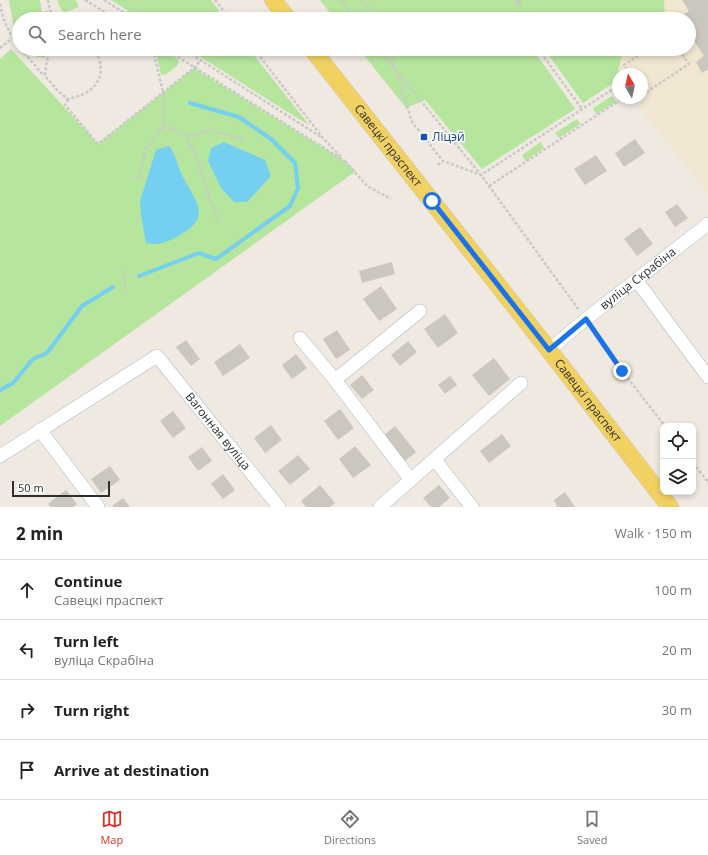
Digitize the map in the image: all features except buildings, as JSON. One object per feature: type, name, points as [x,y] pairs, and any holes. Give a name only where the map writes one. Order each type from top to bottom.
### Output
[{"type":"main road","points":[[273,0],[282,12]]},
{"type":"main road","name":"Савецкі праспект","points":[[318,56],[549,350],[670,507]]},
{"type":"street","name":"вуліца Скрабіна","points":[[549,350],[586,319],[637,281],[708,224]]},
{"type":"street","points":[[637,281],[708,377]]},
{"type":"street","points":[[335,380],[420,311]]},
{"type":"street","points":[[300,338],[335,380],[410,480]]},
{"type":"street","name":"Вагонная вуліца","points":[[40,430],[157,356],[278,507]]},
{"type":"street","points":[[380,507],[521,383]]},
{"type":"street","points":[[0,456],[40,430],[98,507]]},
{"type":"street","points":[[435,460],[472,507]]},
{"type":"path","points":[[47,12],[50,10],[48,0]]},
{"type":"path","points":[[85,0],[105,12]]},
{"type":"path","points":[[104,0],[123,12]]},
{"type":"path","points":[[216,0],[225,12]]},
{"type":"path","points":[[341,0],[350,12]]},
{"type":"path","points":[[361,0],[371,12]]},
{"type":"path","points":[[0,4],[2,15],[12,38],[0,48]]},
{"type":"path","points":[[28,56],[58,91],[68,100]]},
{"type":"path","points":[[45,76],[46,62],[49,56]]},
{"type":"path","points":[[99,56],[101,68],[99,80],[92,89],[68,100],[65,105],[98,144],[194,68],[200,60]]},
{"type":"path","points":[[138,179],[146,149],[164,125],[163,92],[155,56]]},
{"type":"path","points":[[176,56],[345,161]]},
{"type":"path","points":[[194,56],[323,138]]},
{"type":"path","points":[[259,56],[323,138],[367,186],[391,199]]},
{"type":"path","points":[[384,56],[481,175],[622,371],[663,423]]},
{"type":"path","points":[[392,56],[412,122],[443,161],[481,175]]},
{"type":"path","points":[[543,56],[582,110]]},
{"type":"path","points":[[626,68],[624,65],[638,56]]},
{"type":"path","points":[[648,91],[689,64],[683,56]]},
{"type":"path","points":[[481,175],[612,90]]},
{"type":"path","points":[[489,186],[612,103]]},
{"type":"path","points":[[164,125],[186,135],[198,135],[208,130],[243,139]]},
{"type":"path","points":[[186,135],[198,161],[211,203],[220,222]]},
{"type":"path","points":[[438,165],[443,161]]},
{"type":"path","points":[[123,270],[126,292]]},
{"type":"path","points":[[696,467],[708,482]]},
{"type":"shaded area","points":[[610,0],[708,0],[708,194],[637,104],[648,104],[648,68],[612,68],[601,56],[696,56],[696,12],[593,12]]},
{"type":"green space","points":[[9,0],[40,0],[42,12],[12,12],[12,17]]},
{"type":"green space","points":[[57,0],[76,0],[79,7],[63,12]]},
{"type":"green space","points":[[111,0],[211,0],[220,12],[130,12]]},
{"type":"green space","points":[[320,0],[664,0],[665,12],[329,12]]},
{"type":"green space","points":[[11,49],[12,56],[17,56],[98,144],[194,68],[345,161],[356,171],[0,426],[0,59]]},
{"type":"green space","points":[[35,56],[46,56],[44,58]]},
{"type":"green space","points":[[157,56],[173,56],[178,59],[179,62],[177,66],[165,75],[161,74]]},
{"type":"green space","points":[[199,56],[255,56],[310,126]]},
{"type":"green space","points":[[365,56],[538,56],[575,109],[482,169],[425,100],[406,108]]},
{"type":"green space","points":[[549,56],[622,56],[619,68],[612,68],[612,84],[583,103]]},
{"type":"green space","points":[[612,96],[613,104],[596,114],[593,108]]},
{"type":"green space","points":[[577,119],[580,124],[559,138],[555,133]]},
{"type":"green space","points":[[541,142],[544,148],[525,161],[522,155]]},
{"type":"water","points":[[224,142],[265,160],[271,176],[247,202],[234,202],[221,188],[208,161],[211,148]]},
{"type":"water","points":[[169,146],[175,156],[181,173],[196,200],[199,215],[196,222],[189,229],[174,238],[159,244],[150,244],[146,243],[140,201],[156,150]]},
{"type":"waterway","points":[[139,276],[199,253],[216,259],[290,206],[298,188],[295,163],[271,139],[239,117],[190,103]]},
{"type":"waterway","points":[[0,390],[13,383],[33,359],[47,353],[82,306],[113,287]]},
{"type":"place","name":"Ліцэй","points":[[424,137]]},
{"type":"route","points":[[432,201],[549,350],[586,319],[622,371]]}]
